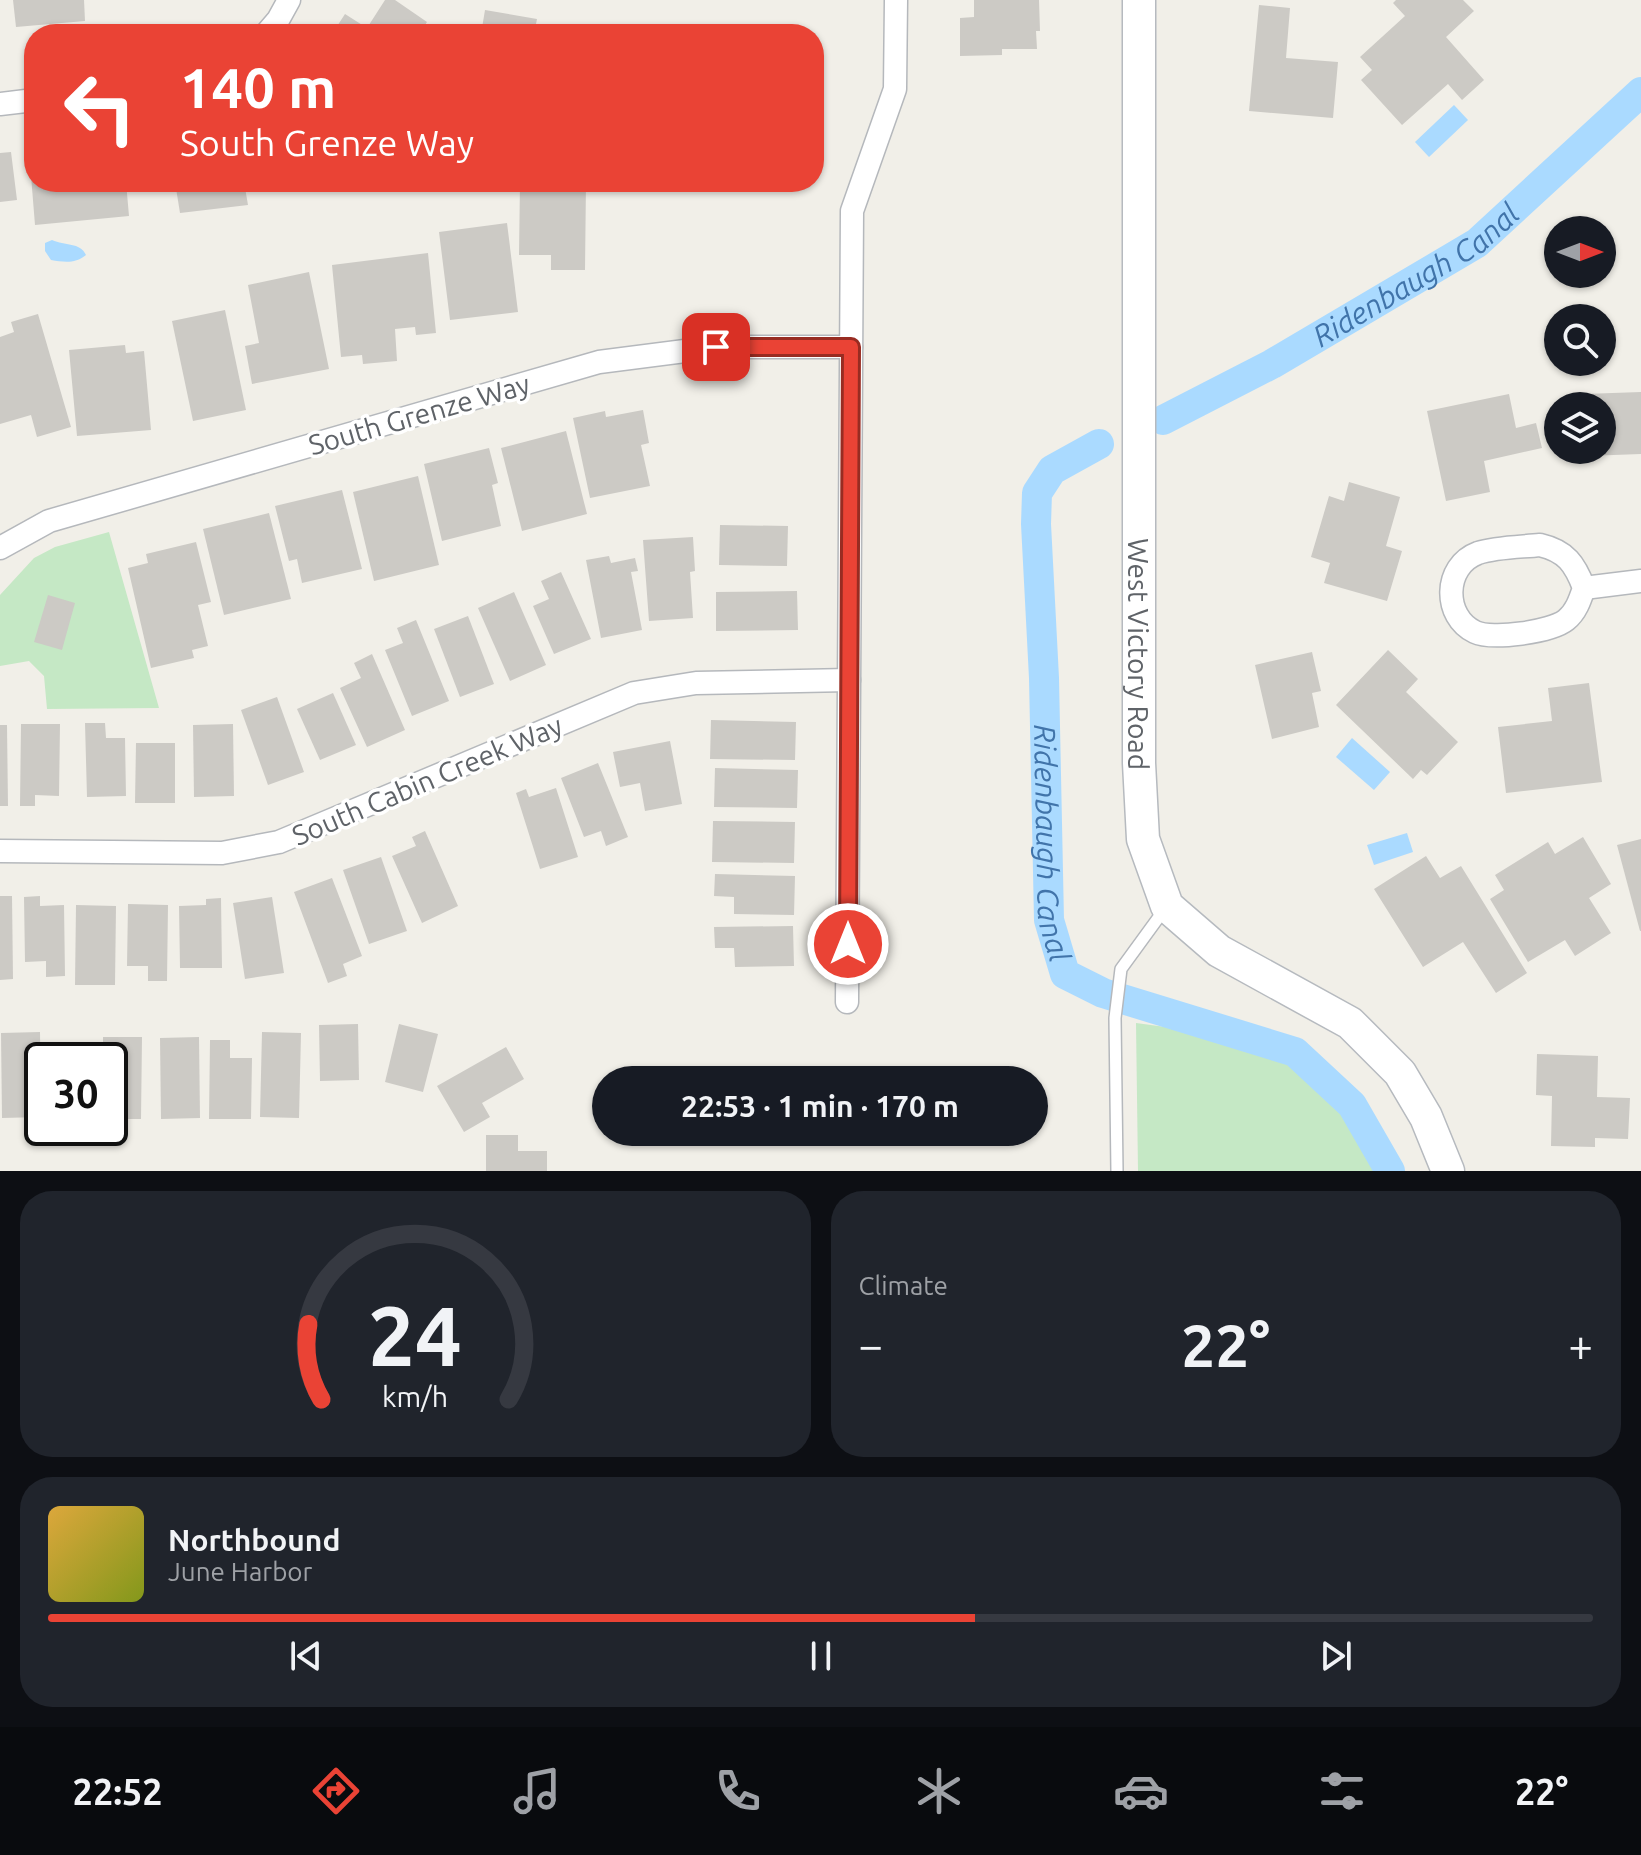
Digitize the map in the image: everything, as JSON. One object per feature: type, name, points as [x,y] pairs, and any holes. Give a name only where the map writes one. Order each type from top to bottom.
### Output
[{"type":"main road","name":"West Victory Road","points":[[1139,0],[1139,763],[1143,839],[1167,906],[1219,951],[1350,1023],[1400,1073],[1426,1117],[1448,1171]]},
{"type":"street","points":[[847,1002],[852,211],[895,89],[896,0]]},
{"type":"street","points":[[0,104],[24,101]]},
{"type":"street","name":"South Grenze Way","points":[[0,548],[49,521],[599,362],[716,347],[851,347]]},
{"type":"street","points":[[1540,545],[1556,549],[1570,558],[1584,588],[1578,605],[1568,619],[1554,628],[1491,636],[1475,633],[1462,623],[1453,609],[1450,592],[1454,576],[1464,562],[1478,553],[1540,545]]},
{"type":"street","points":[[1584,588],[1641,581]]},
{"type":"street","name":"South Cabin Creek Way","points":[[0,851],[222,853],[279,842],[634,693],[696,683],[849,680]]},
{"type":"lane","points":[[1117,1171],[1115,1018],[1121,969],[1167,906]]},
{"type":"green space","points":[[109,532],[159,708],[47,709],[44,676],[29,661],[0,666],[0,595],[34,558],[55,547]]},
{"type":"green space","points":[[1136,1023],[1262,1040],[1336,1095],[1377,1171],[1138,1171]]},
{"type":"water","points":[[1454,105],[1468,120],[1429,157],[1415,142]]},
{"type":"water","points":[[52,240],[76,246],[86,255],[74,261],[51,260],[45,251],[45,243]]},
{"type":"water","points":[[1352,738],[1390,772],[1374,790],[1336,757]]},
{"type":"water","points":[[1407,833],[1413,852],[1374,865],[1367,845]]},
{"type":"building","points":[[13,0],[84,0],[85,21],[16,27]]},
{"type":"building","points":[[385,0],[395,0],[427,22],[426,24],[370,24]]},
{"type":"building","points":[[974,0],[1039,0],[1037,49],[1002,49],[1002,55],[960,56],[960,18],[974,17]]},
{"type":"building","points":[[1396,0],[1463,0],[1474,11],[1446,37],[1484,80],[1462,100],[1448,84],[1402,125],[1361,80],[1372,70],[1360,57],[1405,16],[1393,3]]},
{"type":"building","points":[[1259,5],[1290,8],[1286,58],[1338,62],[1333,118],[1249,111]]},
{"type":"building","points":[[485,10],[537,19],[536,24],[483,24]]},
{"type":"building","points":[[345,14],[361,24],[338,24]]},
{"type":"building","points":[[11,152],[17,200],[0,202],[0,153]]},
{"type":"building","points":[[32,192],[127,192],[129,216],[35,225]]},
{"type":"building","points":[[177,192],[246,192],[248,205],[180,213]]},
{"type":"building","points":[[520,192],[586,192],[585,270],[551,270],[551,255],[519,255]]},
{"type":"building","points":[[507,223],[518,312],[450,320],[439,232]]},
{"type":"building","points":[[428,253],[436,333],[416,335],[415,327],[395,329],[397,361],[363,364],[362,355],[341,357],[332,265]]},
{"type":"building","points":[[309,272],[329,369],[252,384],[245,346],[259,343],[248,285]]},
{"type":"building","points":[[225,310],[246,410],[193,421],[172,321]]},
{"type":"building","points":[[38,314],[71,427],[37,437],[31,415],[0,424],[0,337],[14,332],[11,322]]},
{"type":"building","points":[[125,345],[126,353],[144,351],[151,430],[77,436],[69,350]]},
{"type":"building","points":[[1641,392],[1641,454],[1616,455],[1616,393]]},
{"type":"building","points":[[1509,394],[1516,428],[1536,423],[1542,448],[1484,461],[1490,492],[1446,501],[1427,411]]},
{"type":"building","points":[[643,410],[649,443],[641,445],[650,486],[590,498],[573,418],[605,411],[606,417]]},
{"type":"building","points":[[566,431],[587,514],[522,531],[501,448]]},
{"type":"building","points":[[489,448],[498,483],[492,485],[501,526],[442,541],[424,464]]},
{"type":"building","points":[[418,476],[439,565],[374,581],[353,492]]},
{"type":"building","points":[[1349,482],[1400,497],[1386,546],[1402,551],[1387,601],[1324,583],[1330,563],[1311,557],[1329,496],[1344,501]]},
{"type":"building","points":[[342,490],[362,569],[302,583],[297,559],[289,561],[275,506]]},
{"type":"building","points":[[269,513],[291,599],[224,615],[203,529]]},
{"type":"building","points":[[720,525],[788,526],[787,566],[719,565]]},
{"type":"building","points":[[693,537],[695,571],[690,572],[693,618],[649,621],[643,540]]},
{"type":"building","points":[[196,542],[211,602],[198,605],[208,646],[192,650],[194,658],[151,668],[128,568],[148,563],[146,554]]},
{"type":"building","points":[[609,556],[611,563],[635,558],[638,571],[631,572],[642,630],[601,638],[586,560]]},
{"type":"building","points":[[561,572],[591,639],[554,654],[533,606],[549,599],[541,581]]},
{"type":"building","points":[[797,591],[798,630],[716,631],[716,592]]},
{"type":"building","points":[[514,592],[546,665],[510,681],[478,608]]},
{"type":"building","points":[[48,595],[75,603],[62,650],[34,642]]},
{"type":"building","points":[[468,616],[494,684],[460,697],[434,629]]},
{"type":"building","points":[[416,620],[449,701],[412,716],[385,650],[403,643],[397,628]]},
{"type":"building","points":[[1388,650],[1418,679],[1406,692],[1458,742],[1427,775],[1421,770],[1413,779],[1336,705]]},
{"type":"building","points":[[1312,652],[1321,691],[1312,693],[1319,727],[1272,739],[1255,665]]},
{"type":"building","points":[[372,654],[405,730],[367,747],[340,688],[361,678],[354,663]]},
{"type":"building","points":[[1589,683],[1602,782],[1506,793],[1498,727],[1552,721],[1548,688]]},
{"type":"building","points":[[333,693],[356,745],[320,760],[297,709]]},
{"type":"building","points":[[277,697],[304,772],[268,785],[241,710]]},
{"type":"building","points":[[711,720],[796,722],[795,760],[710,759]]},
{"type":"building","points":[[85,723],[105,723],[106,738],[125,738],[126,796],[87,797]]},
{"type":"building","points":[[21,724],[60,724],[59,796],[35,795],[35,806],[20,806]]},
{"type":"building","points":[[233,724],[234,796],[194,797],[193,725]]},
{"type":"building","points":[[0,725],[7,725],[8,806],[0,806]]},
{"type":"building","points":[[670,741],[682,804],[645,811],[640,783],[620,787],[613,752]]},
{"type":"building","points":[[136,743],[175,743],[175,803],[135,803]]},
{"type":"building","points":[[598,763],[628,837],[606,846],[601,831],[584,837],[561,778]]},
{"type":"building","points":[[715,768],[798,770],[797,808],[714,807]]},
{"type":"building","points":[[556,788],[578,857],[540,869],[516,793],[526,789],[529,797]]},
{"type":"building","points":[[713,821],[795,822],[794,863],[712,862]]},
{"type":"building","points":[[425,831],[458,906],[422,923],[392,856],[416,846],[412,837]]},
{"type":"building","points":[[1583,837],[1611,884],[1589,898],[1611,933],[1575,956],[1565,940],[1528,962],[1490,899],[1504,890],[1495,875],[1548,842],[1555,854]]},
{"type":"building","points":[[1641,839],[1641,931],[1640,931],[1617,845]]},
{"type":"building","points":[[1426,856],[1440,878],[1461,866],[1527,973],[1496,993],[1463,942],[1423,967],[1374,889]]},
{"type":"building","points":[[381,857],[407,931],[369,944],[343,870]]},
{"type":"building","points":[[715,874],[795,876],[794,915],[734,914],[734,897],[714,896]]},
{"type":"building","points":[[332,878],[362,956],[343,964],[347,976],[328,983],[294,892]]},
{"type":"building","points":[[0,896],[12,896],[13,979],[0,980]]},
{"type":"building","points":[[40,896],[40,906],[64,905],[65,976],[46,977],[46,961],[25,962],[24,897]]},
{"type":"building","points":[[272,897],[284,973],[245,979],[233,903]]},
{"type":"building","points":[[221,898],[222,968],[180,968],[179,906],[206,905],[206,899]]},
{"type":"building","points":[[128,904],[168,905],[167,981],[148,981],[148,966],[127,966]]},
{"type":"building","points":[[76,905],[116,906],[115,985],[75,985]]},
{"type":"building","points":[[793,926],[794,966],[735,967],[734,948],[715,948],[714,927]]},
{"type":"building","points":[[358,1024],[359,1080],[320,1081],[319,1025]]},
{"type":"building","points":[[399,1024],[438,1034],[423,1092],[385,1082]]},
{"type":"building","points":[[40,1032],[40,1042],[24,1042],[24,1117],[2,1118],[1,1033]]},
{"type":"building","points":[[262,1032],[301,1033],[299,1118],[260,1117]]},
{"type":"building","points":[[103,1037],[142,1037],[141,1119],[128,1119],[128,1042],[103,1042]]},
{"type":"building","points":[[199,1037],[200,1118],[161,1119],[160,1038]]},
{"type":"building","points":[[210,1040],[230,1040],[230,1058],[252,1058],[251,1119],[209,1119]]},
{"type":"building","points":[[506,1047],[524,1079],[482,1103],[490,1117],[464,1132],[437,1086]]},
{"type":"building","points":[[1537,1054],[1598,1056],[1597,1097],[1630,1098],[1628,1139],[1595,1138],[1595,1147],[1551,1146],[1552,1096],[1536,1095]]},
{"type":"building","points":[[486,1135],[518,1135],[518,1151],[547,1151],[547,1171],[486,1171]]},
{"type":"waterway","name":"Ridenbaugh Canal","points":[[1163,420],[1272,364],[1477,243],[1641,92]]},
{"type":"waterway","name":"Ridenbaugh Canal","points":[[1099,444],[1052,470],[1037,493],[1049,920],[1065,974],[1103,993],[1295,1052],[1352,1105],[1390,1171]]},
{"type":"route","points":[[716,347],[851,347],[848,944]]}]
